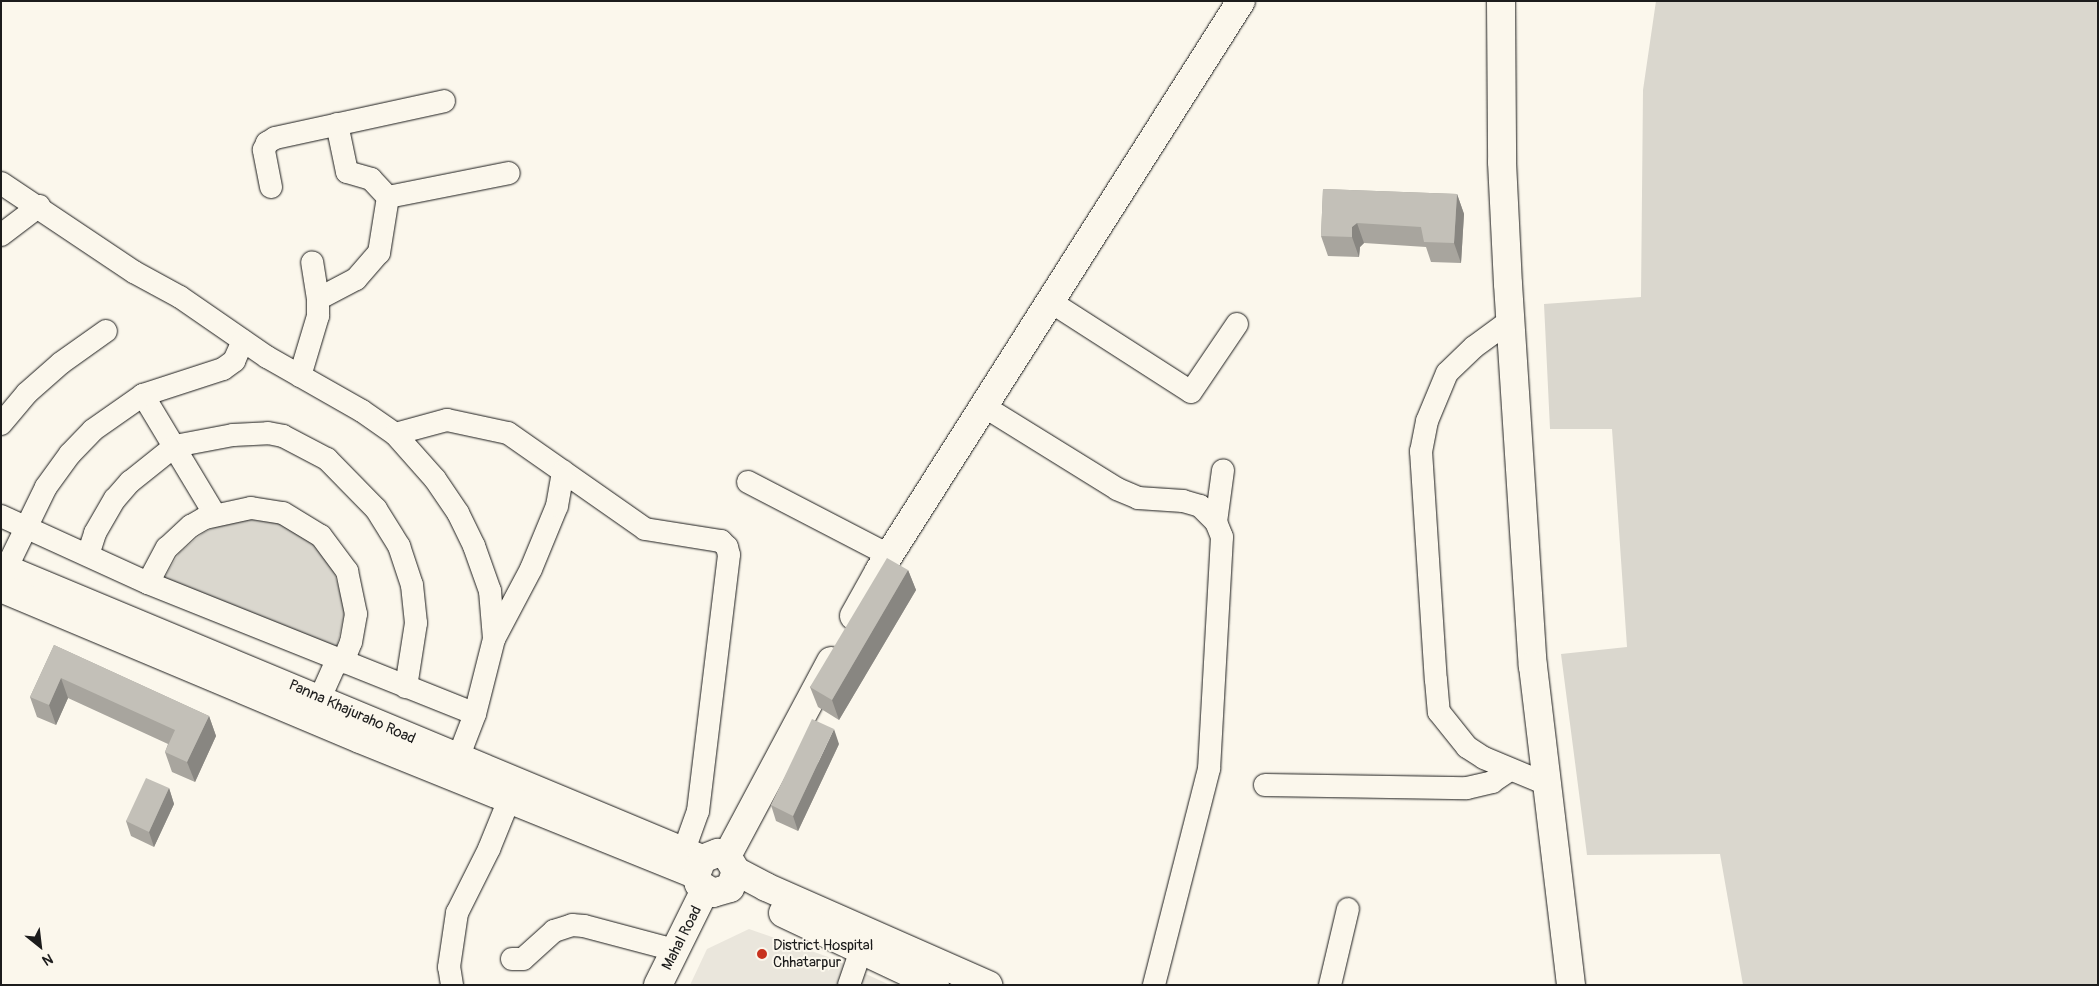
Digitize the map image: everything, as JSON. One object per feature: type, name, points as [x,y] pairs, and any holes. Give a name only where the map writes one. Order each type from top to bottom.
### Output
[{"type":"main road","name":"Mahal Road","points":[[658,985],[711,870],[889,555],[985,407],[1241,1]]},
{"type":"main road","points":[[1501,1],[1502,162],[1533,666],[1549,785],[1571,985]]},
{"type":"main road","name":"Panna Khajuraho Road","points":[[3,574],[320,698],[458,758],[512,791]]},
{"type":"main road","name":"Panna Khajuraho Road","points":[[3,574],[512,791],[711,870],[988,985]]},
{"type":"main road","name":"Panna Khajuraho Road","points":[[711,870],[861,951],[935,985]]},
{"type":"street","points":[[271,188],[264,150],[267,143],[294,133],[444,101]]},
{"type":"street","points":[[337,124],[347,172],[371,179],[388,197]]},
{"type":"street","points":[[388,197],[508,173]]},
{"type":"street","points":[[1,183],[39,206],[98,248],[180,297],[243,341],[362,411],[395,434],[436,479],[458,513],[490,591],[494,639]]},
{"type":"street","points":[[318,299],[356,278],[379,253],[388,197]]},
{"type":"street","points":[[1,234],[39,206]]},
{"type":"street","points":[[300,376],[315,334],[318,299],[312,262]]},
{"type":"street","points":[[1051,302],[1191,392],[1237,324]]},
{"type":"street","points":[[1511,320],[1474,347],[1448,373],[1427,421],[1421,450],[1439,712],[1467,747],[1510,770],[1549,785]]},
{"type":"street","points":[[1,424],[40,381],[106,331]]},
{"type":"street","points":[[3,574],[46,486],[70,454],[94,430],[144,395],[223,369],[234,361],[243,341]]},
{"type":"street","points":[[144,395],[214,515]]},
{"type":"street","points":[[985,407],[1117,489],[1138,498],[1183,500],[1200,506],[1216,522],[1222,538],[1209,769],[1154,985]]},
{"type":"street","points":[[395,434],[447,420],[487,426],[524,442],[645,529],[721,541],[727,547],[729,555],[698,811],[711,870]]},
{"type":"street","points":[[88,555],[95,533],[115,499],[130,482],[175,446],[233,435],[268,433],[283,436],[327,458],[376,509],[399,546],[412,585],[416,623],[406,687]]},
{"type":"street","points":[[1216,522],[1223,470]]},
{"type":"street","points":[[458,758],[475,714],[494,639],[531,569],[556,506],[564,472]]},
{"type":"street","points":[[748,482],[889,555]]},
{"type":"street","points":[[148,583],[158,561],[178,536],[214,515],[251,508],[283,513],[310,527],[331,546],[347,571],[354,599],[354,628],[340,661],[320,698]]},
{"type":"street","points":[[1,516],[148,583],[475,714]]},
{"type":"street","points":[[1265,785],[1467,788],[1492,782],[1510,770]]},
{"type":"street","points":[[452,985],[449,967],[457,913],[489,849],[512,791]]},
{"type":"street","points":[[1330,985],[1348,909]]},
{"type":"street","points":[[512,959],[523,959],[554,931],[572,925],[584,926],[674,950]]},
{"type":"street","points":[[849,985],[861,951]]},
{"type":"shaded area","points":[[1656,1],[2098,1],[2098,985],[1743,985],[1720,854],[1587,855],[1561,654],[1627,647],[1612,429],[1550,429],[1544,304],[1641,297],[1643,90]]},
{"type":"shaded area","points":[[247,519],[278,523],[316,545],[333,568],[345,610],[336,652],[163,580],[179,553],[203,533],[217,526]]},
{"type":"shaded area","name":"District Hospital Chhatarpur","points":[[749,929],[831,958],[890,985],[690,985],[707,949]]},
{"type":"building","points":[[1323,189],[1457,194],[1454,243],[1424,242],[1421,227],[1357,223],[1352,227],[1352,237],[1321,236]]},
{"type":"building","points":[[887,558],[908,570],[832,700],[810,687]]},
{"type":"building","points":[[54,645],[209,716],[187,762],[165,752],[175,730],[61,678],[49,705],[30,697]]},
{"type":"building","points":[[812,719],[834,729],[793,816],[771,805]]},
{"type":"building","points":[[146,778],[169,788],[149,832],[126,821]]},
{"type":"place","name":"District Hospital Chhatarpur","points":[[762,954]]}]
